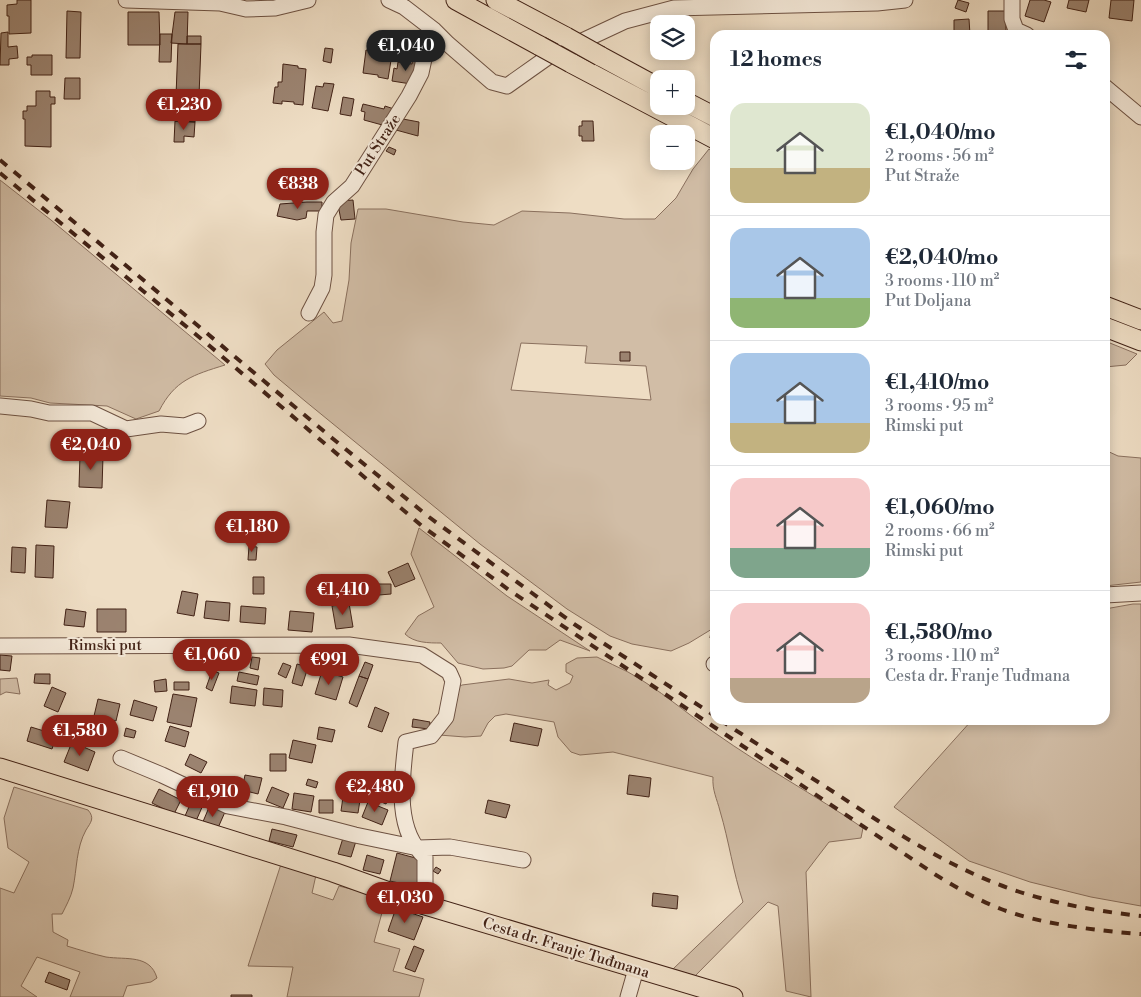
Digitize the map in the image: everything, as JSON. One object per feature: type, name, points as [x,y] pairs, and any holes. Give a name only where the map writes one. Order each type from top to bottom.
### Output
[{"type":"main road","points":[[456,0],[710,136]]},
{"type":"main road","points":[[496,0],[650,83]]},
{"type":"main road","points":[[695,107],[710,114]]},
{"type":"main road","points":[[1110,308],[1141,320]]},
{"type":"main road","points":[[1110,329],[1141,341]]},
{"type":"main road","name":"Cesta dr. Franje Tuđmana","points":[[0,768],[333,872],[424,905],[734,997]]},
{"type":"street","points":[[126,0],[220,3],[246,9],[275,8],[308,0]]},
{"type":"street","points":[[389,0],[404,7],[434,30],[492,82],[507,86],[548,57],[626,20],[672,4],[877,3],[905,0]]},
{"type":"street","points":[[1012,0],[1012,19],[1016,30]]},
{"type":"street","name":"Put Straže","points":[[308,313],[322,288],[326,215],[334,202],[352,186],[410,96],[421,72],[428,40],[434,30]]},
{"type":"street","points":[[1110,91],[1141,117]]},
{"type":"street","points":[[0,406],[49,413],[92,413],[126,429],[161,424],[185,426],[198,421]]},
{"type":"street","points":[[1110,595],[1141,593]]},
{"type":"street","name":"Rimski put","points":[[0,646],[349,645],[422,655],[449,672],[453,681],[446,717],[431,736],[406,742],[401,785],[406,827],[425,858],[424,905]]},
{"type":"street","points":[[121,758],[228,806],[286,817],[355,835],[418,848],[450,847],[522,860]]},
{"type":"street","points":[[628,997],[636,969]]},
{"type":"shaded area","points":[[709,149],[710,630],[671,651],[632,644],[610,636],[567,609],[480,544],[305,401],[274,375],[265,364],[277,350],[324,312],[333,323],[342,321],[349,280],[351,243],[358,209],[386,209],[463,222],[494,225],[522,211],[570,213],[624,219],[655,219],[676,198],[692,170],[695,170],[695,166]],"holes":[[[521,343],[587,346],[585,363],[646,366],[651,400],[511,390]]]},
{"type":"shaded area","points":[[0,180],[225,365],[186,380],[178,385],[159,411],[136,419],[107,406],[50,403],[31,398],[0,396]]},
{"type":"shaded area","points":[[1110,343],[1137,354],[1126,365],[1110,367]]},
{"type":"shaded area","points":[[1110,452],[1118,456],[1141,458],[1141,582],[1110,585]]},
{"type":"shaded area","points":[[419,528],[507,596],[590,651],[560,640],[546,650],[529,650],[512,666],[483,669],[458,663],[441,643],[422,642],[409,637],[405,634],[418,616],[434,607],[411,554]]},
{"type":"shaded area","points":[[1141,604],[1141,906],[1091,897],[1030,882],[969,861],[894,807],[968,725],[1110,725],[1110,608]]},
{"type":"shaded area","points":[[597,657],[628,672],[662,693],[733,745],[863,828],[861,838],[829,842],[806,872],[811,997],[786,991],[778,906],[768,902],[695,976],[673,969],[743,902],[714,790],[713,777],[613,752],[580,755],[571,752],[558,737],[554,722],[506,714],[495,716],[488,723],[481,736],[439,735],[456,688],[462,685],[509,679],[532,683],[549,680],[548,685],[556,690],[570,683],[573,676],[566,672],[566,664],[577,658]]},
{"type":"shaded area","points":[[17,678],[20,694],[6,692],[0,695],[0,679]]},
{"type":"shaded area","points":[[14,787],[88,810],[92,818],[80,844],[70,898],[62,914],[52,914],[53,932],[68,940],[67,946],[106,957],[143,962],[154,970],[157,978],[151,982],[127,986],[123,997],[70,997],[80,972],[37,957],[21,986],[37,997],[0,997],[0,888],[14,893],[29,862],[8,848],[4,818]]},
{"type":"shaded area","points":[[282,861],[316,875],[312,893],[333,900],[339,886],[386,898],[374,942],[400,949],[393,971],[424,979],[419,997],[287,997],[293,967],[248,966]]},
{"type":"building","points":[[17,0],[31,0],[31,33],[9,34],[7,5],[17,4]]},
{"type":"building","points":[[958,0],[969,3],[966,12],[955,8]]},
{"type":"building","points":[[1030,0],[1051,2],[1044,22],[1025,16]]},
{"type":"building","points":[[1069,0],[1089,0],[1086,12],[1067,8]]},
{"type":"building","points":[[1111,0],[1134,0],[1132,21],[1109,18]]},
{"type":"building","points":[[67,11],[81,12],[80,58],[66,58]]},
{"type":"building","points":[[988,11],[1006,11],[1006,30],[988,30]]},
{"type":"building","points":[[128,12],[159,12],[160,45],[128,45]]},
{"type":"building","points":[[175,12],[188,12],[187,44],[171,43]]},
{"type":"building","points":[[969,19],[970,30],[954,30],[954,20]]},
{"type":"building","points":[[8,32],[8,47],[17,46],[18,58],[9,59],[9,65],[0,65],[1,33]]},
{"type":"building","points":[[160,34],[172,34],[171,62],[159,62]]},
{"type":"building","points":[[187,36],[201,36],[201,44],[187,44]]},
{"type":"building","points":[[178,44],[201,44],[199,96],[176,96]]},
{"type":"building","points":[[325,48],[333,49],[331,63],[323,61]]},
{"type":"building","points":[[366,50],[392,54],[388,79],[378,77],[378,75],[363,73]]},
{"type":"building","points":[[32,55],[52,55],[52,75],[31,75],[31,65],[27,65],[27,57],[32,57]]},
{"type":"building","points":[[413,57],[421,58],[411,84],[392,81],[394,68],[397,69],[398,62],[412,64]]},
{"type":"building","points":[[283,64],[306,69],[303,105],[282,101],[282,104],[273,103],[275,87],[278,87],[278,82],[282,82]]},
{"type":"building","points":[[65,78],[80,78],[80,99],[64,99]]},
{"type":"building","points":[[324,83],[334,84],[328,111],[312,108],[316,86],[323,87]]},
{"type":"building","points":[[36,91],[50,91],[50,97],[55,97],[55,104],[51,104],[51,147],[25,146],[25,119],[23,119],[23,111],[27,111],[27,106],[36,106]]},
{"type":"building","points":[[176,96],[196,96],[195,122],[175,121]]},
{"type":"building","points":[[343,97],[354,99],[351,116],[340,114]]},
{"type":"building","points":[[363,104],[384,109],[385,106],[394,109],[386,126],[364,120],[365,112],[361,111]]},
{"type":"building","points":[[403,119],[419,122],[418,136],[396,130]]},
{"type":"building","points":[[175,121],[195,122],[194,137],[184,136],[184,142],[174,142]]},
{"type":"building","points":[[582,121],[593,121],[594,141],[582,141],[582,136],[579,136],[579,126],[582,126]]},
{"type":"building","points":[[389,147],[396,150],[394,155],[386,151]]},
{"type":"building","points":[[353,200],[355,219],[341,220],[338,205],[341,201]]},
{"type":"building","points":[[322,202],[322,211],[307,211],[306,218],[297,220],[277,216],[280,204]]},
{"type":"building","points":[[620,352],[630,352],[630,361],[620,361]]},
{"type":"building","points":[[80,455],[103,456],[102,488],[79,487]]},
{"type":"building","points":[[47,500],[70,502],[67,528],[45,527]]},
{"type":"building","points":[[36,545],[54,546],[53,578],[35,577]]},
{"type":"building","points":[[249,546],[257,547],[256,560],[248,560]]},
{"type":"building","points":[[12,547],[26,548],[25,573],[11,572]]},
{"type":"building","points":[[408,563],[415,579],[395,587],[388,572]]},
{"type":"building","points":[[253,577],[264,577],[264,594],[253,594]]},
{"type":"building","points":[[378,584],[391,584],[391,594],[379,595]]},
{"type":"building","points":[[182,591],[198,594],[194,616],[177,613]]},
{"type":"building","points":[[206,601],[230,603],[229,621],[204,618]]},
{"type":"building","points":[[349,603],[353,627],[336,629],[332,606]]},
{"type":"building","points":[[241,606],[266,608],[265,624],[240,622]]},
{"type":"building","points":[[66,609],[86,612],[84,627],[64,625]]},
{"type":"building","points":[[97,609],[126,609],[126,632],[97,632]]},
{"type":"building","points":[[290,611],[314,613],[312,632],[288,630]]},
{"type":"building","points":[[0,655],[12,656],[10,671],[0,670]]},
{"type":"building","points":[[252,657],[260,658],[258,670],[250,668]]},
{"type":"building","points":[[365,662],[373,665],[368,679],[359,676]]},
{"type":"building","points":[[283,663],[291,666],[286,678],[278,674]]},
{"type":"building","points":[[297,664],[308,667],[302,686],[292,683]]},
{"type":"building","points":[[212,671],[219,673],[212,691],[206,688]]},
{"type":"building","points":[[322,671],[343,677],[336,700],[315,694]]},
{"type":"building","points":[[239,672],[259,676],[257,685],[237,681]]},
{"type":"building","points":[[35,674],[50,674],[50,684],[34,683]]},
{"type":"building","points":[[359,676],[368,679],[357,707],[349,703]]},
{"type":"building","points":[[166,679],[167,691],[155,692],[154,681]]},
{"type":"building","points":[[174,682],[189,682],[189,690],[174,690]]},
{"type":"building","points":[[232,686],[257,690],[255,706],[230,703]]},
{"type":"building","points":[[52,687],[66,693],[58,712],[44,706]]},
{"type":"building","points":[[264,688],[283,690],[282,707],[263,705]]},
{"type":"building","points":[[173,694],[197,698],[191,727],[167,722]]},
{"type":"building","points":[[98,699],[120,704],[116,721],[94,716]]},
{"type":"building","points":[[134,700],[157,707],[153,721],[130,715]]},
{"type":"building","points":[[375,707],[389,713],[382,732],[368,727]]},
{"type":"building","points":[[413,719],[430,722],[429,729],[412,727]]},
{"type":"building","points":[[514,723],[542,729],[538,746],[510,741]]},
{"type":"building","points":[[170,726],[189,732],[185,747],[165,741]]},
{"type":"building","points":[[31,727],[57,735],[52,749],[27,741]]},
{"type":"building","points":[[319,727],[335,730],[332,742],[317,739]]},
{"type":"building","points":[[126,728],[136,731],[134,738],[124,736]]},
{"type":"building","points":[[293,740],[316,745],[312,763],[289,758]]},
{"type":"building","points":[[72,742],[95,752],[88,771],[64,762]]},
{"type":"building","points":[[190,754],[207,762],[201,773],[185,765]]},
{"type":"building","points":[[270,754],[286,754],[286,771],[270,771]]},
{"type":"building","points":[[245,775],[262,778],[258,794],[242,790]]},
{"type":"building","points":[[629,775],[651,778],[649,797],[627,794]]},
{"type":"building","points":[[308,779],[318,782],[316,788],[306,785]]},
{"type":"building","points":[[367,785],[390,795],[386,804],[363,794]]},
{"type":"building","points":[[272,787],[289,794],[283,808],[266,801]]},
{"type":"building","points":[[159,789],[181,800],[174,814],[152,803]]},
{"type":"building","points":[[294,793],[314,796],[311,812],[292,809]]},
{"type":"building","points":[[343,797],[360,800],[358,813],[341,811]]},
{"type":"building","points":[[192,800],[203,805],[196,821],[185,816]]},
{"type":"building","points":[[319,800],[333,800],[333,813],[319,813]]},
{"type":"building","points":[[488,800],[510,805],[506,818],[485,813]]},
{"type":"building","points":[[368,802],[388,810],[382,825],[362,817]]},
{"type":"building","points":[[210,805],[225,812],[217,830],[202,824]]},
{"type":"building","points":[[272,829],[297,835],[293,847],[269,841]]},
{"type":"building","points":[[343,838],[356,841],[351,857],[338,854]]},
{"type":"building","points":[[397,853],[423,860],[417,887],[390,881]]},
{"type":"building","points":[[367,855],[384,860],[380,874],[363,870]]},
{"type":"building","points":[[436,867],[441,870],[438,874],[433,871]]},
{"type":"building","points":[[653,893],[678,896],[677,909],[652,906]]},
{"type":"building","points":[[396,908],[423,917],[414,940],[388,931]]},
{"type":"building","points":[[414,946],[424,950],[415,972],[405,968]]},
{"type":"building","points":[[49,972],[70,980],[67,990],[45,982]]},
{"type":"building","points":[[231,995],[252,995],[252,997],[231,997]]},
{"type":"railway","points":[[0,160],[429,517],[574,624],[710,713]]},
{"type":"railway","points":[[0,173],[205,342],[422,526],[509,590],[710,724]]},
{"type":"railway","points":[[711,725],[936,875],[976,898],[1001,909],[1033,919],[1070,926],[1141,934]]},
{"type":"railway","points":[[728,725],[914,843],[960,867],[1008,888],[1040,898],[1090,909],[1141,916]]}]
